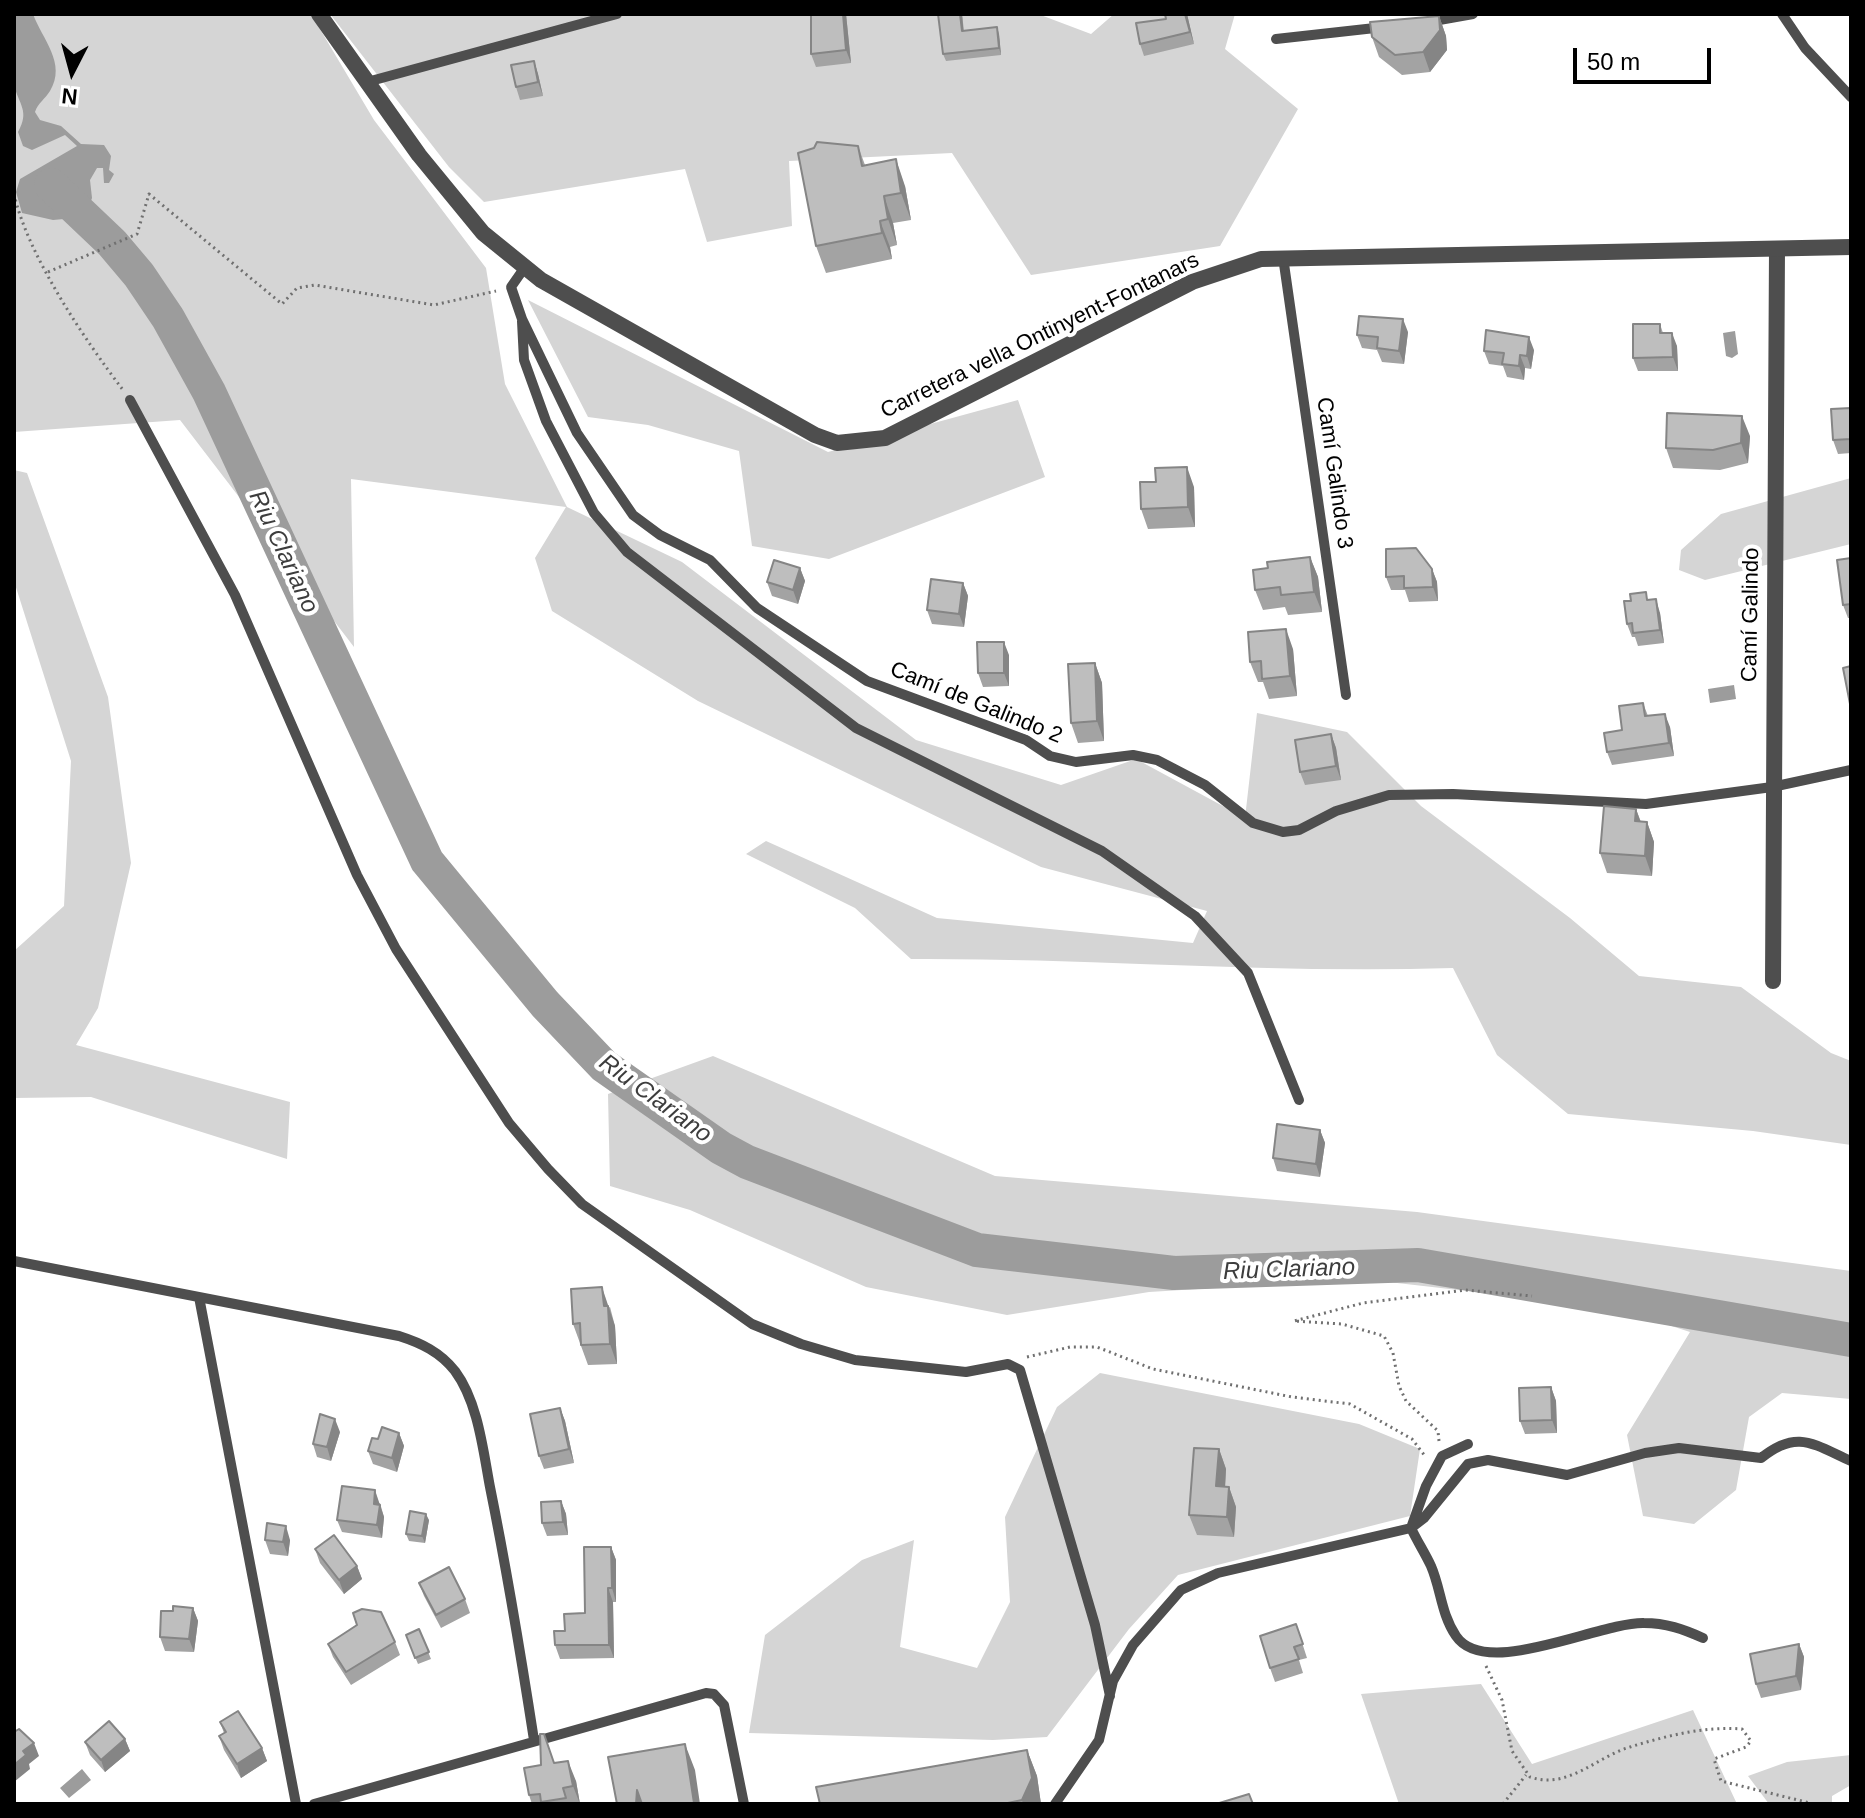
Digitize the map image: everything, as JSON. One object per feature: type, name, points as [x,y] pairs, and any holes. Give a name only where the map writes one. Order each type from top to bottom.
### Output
[{"type":"street","name":"Carretera vella Ontinyent-Fontanars","points":[[319,14],[454,199],[483,233],[525,267],[620,326],[815,435],[837,443],[885,438],[1192,282],[1241,263],[1283,257],[1851,247]]},
{"type":"street","name":"Camí Galindo","points":[[1773,981],[1777,249]]},
{"type":"lane","points":[[367,82],[617,14]]},
{"type":"lane","points":[[1420,23],[1473,14]]},
{"type":"lane","points":[[1782,14],[1805,48],[1851,97]]},
{"type":"lane","points":[[1276,39],[1392,26]]},
{"type":"lane","name":"Camí Galindo 3","points":[[1283,257],[1346,695]]},
{"type":"lane","points":[[511,287],[525,267]]},
{"type":"lane","name":"Camí de Galindo 2","points":[[511,287],[522,319],[577,433],[633,515],[672,542],[710,560],[757,608],[867,681],[1026,740],[1050,756],[1076,762],[1133,755],[1157,760],[1205,785],[1253,823],[1283,832],[1299,830],[1336,811],[1389,795],[1453,794],[1646,804],[1772,787],[1851,770]]},
{"type":"lane","points":[[522,319],[520,340],[524,360],[546,421],[594,513],[627,552],[856,728],[1102,851],[1195,916],[1248,973],[1299,1100]]},
{"type":"lane","points":[[130,400],[235,595],[357,875],[396,949],[509,1123],[582,1204],[752,1324],[801,1344],[855,1360],[966,1372],[1008,1364],[1020,1370],[1095,1625],[1110,1696]]},
{"type":"lane","points":[[14,1261],[399,1336],[435,1352],[456,1373],[480,1434],[504,1555],[534,1740]]},
{"type":"lane","points":[[199,1297],[296,1804]]},
{"type":"lane","points":[[1055,1804],[1099,1740],[1113,1681],[1133,1645],[1181,1590],[1218,1573],[1411,1528],[1424,1518],[1468,1464],[1488,1460],[1567,1475],[1645,1453],[1679,1448],[1761,1458],[1780,1442],[1805,1440],[1851,1461]]},
{"type":"lane","points":[[1468,1444],[1442,1456],[1411,1528],[1432,1568],[1440,1605],[1457,1639],[1479,1652],[1517,1652],[1641,1622],[1677,1626],[1703,1638]]},
{"type":"lane","points":[[314,1804],[534,1740],[691,1697],[714,1694],[724,1705],[744,1804]]},
{"type":"path","points":[[14,194],[19,217],[48,272],[97,356],[130,400]]},
{"type":"path","points":[[48,272],[137,234],[149,194],[282,304],[297,288],[315,285],[434,305],[511,287]]},
{"type":"path","points":[[1442,1456],[1438,1431],[1406,1401],[1399,1386],[1393,1353],[1384,1336],[1342,1324],[1294,1321],[1363,1303],[1434,1297],[1465,1290],[1532,1296]]},
{"type":"path","points":[[1015,1367],[1028,1356],[1070,1347],[1097,1347],[1153,1369],[1292,1397],[1350,1404],[1412,1439],[1435,1469]]},
{"type":"path","points":[[1479,1652],[1502,1700],[1512,1751],[1526,1775],[1546,1780],[1563,1778],[1594,1766],[1619,1751],[1658,1739],[1722,1728],[1742,1729],[1751,1741],[1746,1747],[1714,1759],[1721,1781],[1814,1804]]},
{"type":"path","points":[[1503,1804],[1526,1775]]},
{"type":"shaded area","points":[[14,14],[311,14],[374,120],[486,268],[505,384],[567,507],[682,562],[916,740],[1061,785],[1136,759],[1245,818],[1257,713],[1347,732],[1421,806],[1570,918],[1639,976],[1741,987],[1831,1053],[1851,1061],[1851,1145],[1753,1131],[1568,1114],[1497,1055],[1453,968],[1317,969],[911,959],[855,908],[746,854],[766,841],[937,918],[1193,943],[1207,911],[1041,867],[698,701],[552,611],[535,558],[566,507],[351,479],[354,647],[180,420],[14,432]]},
{"type":"shaded area","points":[[14,14],[33,14],[54,61],[55,81],[35,112],[40,120],[61,126],[81,144],[104,145],[111,156],[109,170],[114,174],[109,183],[104,183],[103,168],[97,168],[90,180],[92,198],[85,217],[53,220],[22,213],[16,192],[20,179],[77,146],[65,135],[32,150],[23,146],[18,132],[23,113],[12,68]]},
{"type":"shaded area","points":[[330,14],[1038,14],[1091,34],[1114,14],[1235,14],[1225,49],[1298,109],[1220,246],[1031,275],[952,153],[789,161],[792,226],[707,242],[685,169],[484,202],[449,167]]},
{"type":"shaded area","points":[[528,300],[828,452],[1018,400],[1045,477],[829,559],[752,546],[739,451],[648,425],[588,417]]},
{"type":"shaded area","points":[[1735,331],[1738,354],[1732,358],[1726,356],[1723,333]]},
{"type":"shaded area","points":[[14,470],[27,473],[108,697],[131,863],[98,1008],[76,1045],[290,1102],[287,1159],[91,1097],[14,1098],[14,951],[64,906],[71,761],[14,581]]},
{"type":"shaded area","points":[[1851,478],[1851,544],[1705,580],[1679,570],[1681,550],[1721,514]]},
{"type":"shaded area","points":[[1734,685],[1736,699],[1710,703],[1708,689]]},
{"type":"shaded area","points":[[713,1056],[995,1176],[1417,1212],[1851,1271],[1851,1399],[1782,1393],[1749,1417],[1736,1490],[1694,1524],[1643,1516],[1627,1435],[1690,1332],[1616,1308],[1362,1279],[1149,1292],[1007,1315],[866,1287],[690,1210],[610,1186],[608,1094]]},
{"type":"shaded area","points":[[1100,1373],[1359,1424],[1420,1449],[1410,1516],[1178,1575],[1129,1629],[1047,1737],[993,1740],[749,1733],[765,1635],[862,1560],[914,1540],[900,1647],[977,1668],[1010,1602],[1005,1517],[1057,1407]]},
{"type":"shaded area","points":[[1481,1684],[1532,1764],[1693,1710],[1737,1804],[1399,1804],[1361,1694]]},
{"type":"shaded area","points":[[1851,1755],[1851,1785],[1832,1796],[1832,1804],[1769,1804],[1748,1776],[1787,1762]]},
{"type":"shaded area","points":[[82,1769],[91,1780],[69,1798],[60,1788]]},
{"type":"building","points":[[811,14],[843,14],[846,50],[811,54]]},
{"type":"building","points":[[938,14],[960,14],[962,31],[997,27],[999,48],[943,54]]},
{"type":"building","points":[[1165,14],[1185,14],[1190,32],[1140,44],[1136,23],[1166,19]]},
{"type":"building","points":[[1439,16],[1440,30],[1423,52],[1395,55],[1372,37],[1370,22]]},
{"type":"building","points":[[534,61],[538,82],[516,87],[511,65]]},
{"type":"building","points":[[817,142],[858,146],[862,166],[896,159],[901,193],[884,196],[888,219],[880,221],[882,233],[816,246],[798,153],[814,148]]},
{"type":"building","points":[[1359,316],[1403,319],[1399,351],[1377,348],[1378,337],[1357,335]]},
{"type":"building","points":[[1633,324],[1660,324],[1660,333],[1672,333],[1673,357],[1633,358]]},
{"type":"building","points":[[1486,330],[1529,337],[1527,356],[1520,355],[1519,366],[1502,364],[1504,353],[1484,351]]},
{"type":"building","points":[[1851,408],[1851,439],[1833,440],[1831,409]]},
{"type":"building","points":[[1667,413],[1742,416],[1741,443],[1713,450],[1666,448]]},
{"type":"building","points":[[1187,467],[1188,507],[1141,509],[1140,482],[1156,482],[1155,468]]},
{"type":"building","points":[[1416,548],[1432,569],[1433,587],[1404,588],[1404,576],[1386,577],[1386,549]]},
{"type":"building","points":[[1310,557],[1314,592],[1281,595],[1280,587],[1255,590],[1253,570],[1268,568],[1267,562]]},
{"type":"building","points":[[1851,558],[1851,604],[1843,605],[1837,560]]},
{"type":"building","points":[[774,560],[800,568],[793,590],[767,582]]},
{"type":"building","points":[[931,579],[963,583],[959,614],[927,610]]},
{"type":"building","points":[[1646,592],[1647,600],[1656,599],[1660,630],[1633,633],[1632,623],[1627,624],[1624,601],[1631,601],[1630,594]]},
{"type":"building","points":[[1286,629],[1290,676],[1262,679],[1261,661],[1250,662],[1248,632]]},
{"type":"building","points":[[977,642],[1004,642],[1004,673],[978,673]]},
{"type":"building","points":[[1095,663],[1097,721],[1071,723],[1068,664]]},
{"type":"building","points":[[1851,666],[1851,709],[1843,668]]},
{"type":"building","points":[[1643,703],[1645,716],[1665,714],[1669,743],[1607,752],[1604,733],[1622,730],[1619,706]]},
{"type":"building","points":[[1331,734],[1336,766],[1300,772],[1295,740]]},
{"type":"building","points":[[1604,806],[1636,809],[1635,821],[1647,822],[1645,856],[1600,853]]},
{"type":"building","points":[[1277,1124],[1320,1130],[1316,1164],[1273,1158]]},
{"type":"building","points":[[602,1287],[604,1306],[608,1306],[610,1344],[581,1345],[580,1323],[573,1324],[571,1289]]},
{"type":"building","points":[[1551,1387],[1552,1420],[1520,1421],[1519,1388]]},
{"type":"building","points":[[560,1408],[569,1449],[539,1456],[530,1414]]},
{"type":"building","points":[[320,1414],[335,1419],[327,1447],[313,1444]]},
{"type":"building","points":[[382,1427],[399,1433],[392,1458],[368,1451],[372,1438],[378,1439]]},
{"type":"building","points":[[1194,1448],[1219,1449],[1216,1486],[1229,1487],[1227,1517],[1189,1515]]},
{"type":"building","points":[[342,1486],[375,1490],[374,1504],[380,1505],[377,1525],[337,1520]]},
{"type":"building","points":[[561,1501],[563,1522],[542,1523],[541,1502]]},
{"type":"building","points":[[410,1511],[426,1514],[422,1536],[406,1534]]},
{"type":"building","points":[[267,1523],[286,1526],[283,1542],[265,1540]]},
{"type":"building","points":[[334,1535],[357,1566],[339,1580],[315,1549]]},
{"type":"building","points":[[584,1547],[611,1547],[609,1645],[555,1645],[554,1631],[565,1631],[564,1614],[585,1613]]},
{"type":"building","points":[[449,1567],[465,1599],[436,1615],[419,1583]]},
{"type":"building","points":[[173,1606],[193,1608],[189,1639],[160,1637],[161,1611],[173,1611]]},
{"type":"building","points":[[362,1609],[381,1612],[395,1642],[346,1672],[328,1644],[357,1625],[353,1613]]},
{"type":"building","points":[[1296,1624],[1303,1644],[1294,1647],[1299,1659],[1270,1668],[1260,1636]]},
{"type":"building","points":[[419,1629],[429,1652],[415,1658],[406,1635]]},
{"type":"building","points":[[1799,1644],[1796,1676],[1756,1684],[1750,1654]]},
{"type":"building","points":[[238,1711],[262,1748],[237,1764],[219,1736],[226,1732],[220,1722]]},
{"type":"building","points":[[109,1721],[125,1739],[101,1760],[85,1742]]},
{"type":"building","points":[[19,1729],[34,1743],[23,1751],[26,1755],[14,1765],[14,1732]]},
{"type":"building","points":[[540,1734],[544,1734],[554,1763],[568,1761],[573,1786],[563,1788],[566,1798],[541,1802],[540,1794],[529,1795],[524,1768],[541,1765]]},
{"type":"building","points":[[685,1744],[694,1803],[642,1804],[637,1790],[636,1804],[617,1804],[608,1757]]},
{"type":"building","points":[[1027,1750],[1032,1778],[1022,1800],[1003,1804],[820,1804],[816,1787]]},
{"type":"building","points":[[1249,1794],[1253,1804],[1216,1804]]},
{"type":"waterway","name":"Riu Clariano","points":[[51,185],[112,243],[139,275],[168,318],[209,392],[427,861],[545,1004],[604,1066],[721,1148],[747,1162],[977,1250],[1174,1273],[1418,1265],[1851,1340]]}]
